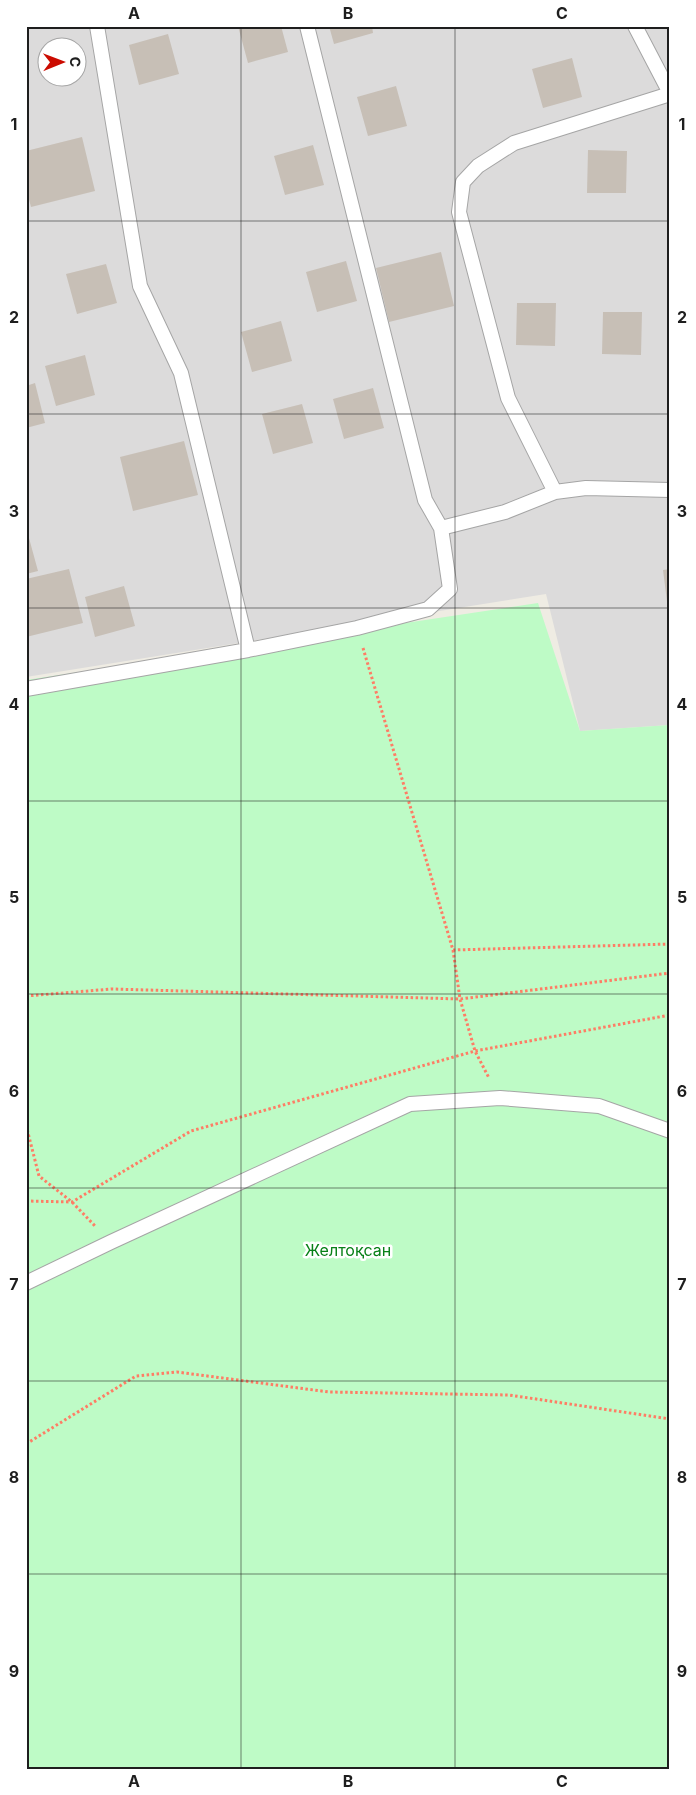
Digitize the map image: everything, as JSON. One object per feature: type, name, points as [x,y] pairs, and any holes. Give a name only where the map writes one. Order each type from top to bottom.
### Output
[{"type":"lane","points":[[96,26],[140,286],[181,373],[248,650]]},
{"type":"lane","points":[[26,689],[248,650],[357,628],[428,610],[450,589],[441,528],[425,500],[307,26]]},
{"type":"lane","points":[[555,492],[508,398],[459,212],[463,182],[478,166],[514,143],[670,94],[635,26]]},
{"type":"lane","points":[[441,528],[505,512],[555,492],[586,488],[670,490]]},
{"type":"lane","points":[[26,1284],[112,1242],[410,1104],[500,1098],[599,1106],[670,1131]]},
{"type":"path","points":[[357,628],[453,950],[460,999],[475,1051],[500,1098]]},
{"type":"path","points":[[453,950],[670,944]]},
{"type":"path","points":[[26,996],[112,989],[460,999],[670,973]]},
{"type":"path","points":[[26,1201],[72,1202],[191,1131],[475,1051],[670,1015]]},
{"type":"path","points":[[26,1125],[39,1176],[72,1202],[112,1242]]},
{"type":"path","points":[[26,1444],[136,1376],[177,1372],[329,1392],[509,1395],[670,1419]]},
{"type":"shaded area","points":[[26,26],[670,26],[670,725],[580,731],[546,594],[26,677]]},
{"type":"green space","name":"Желтоқсан","points":[[538,603],[580,731],[670,725],[670,1769],[26,1769],[26,680]]},
{"type":"building","points":[[238,26],[281,26],[288,52],[248,63]]},
{"type":"building","points":[[329,26],[372,26],[373,33],[334,44]]},
{"type":"building","points":[[168,34],[179,74],[139,85],[129,45]]},
{"type":"building","points":[[572,58],[582,97],[543,108],[532,69]]},
{"type":"building","points":[[396,86],[407,126],[368,136],[357,97]]},
{"type":"building","points":[[82,137],[95,191],[31,207],[26,188],[26,151]]},
{"type":"building","points":[[313,145],[324,185],[285,195],[274,156]]},
{"type":"building","points":[[588,150],[627,151],[626,193],[587,193]]},
{"type":"building","points":[[441,252],[454,306],[389,322],[376,268]]},
{"type":"building","points":[[346,261],[357,301],[317,312],[306,272]]},
{"type":"building","points":[[106,264],[117,303],[77,314],[66,274]]},
{"type":"building","points":[[517,303],[556,303],[555,346],[516,345]]},
{"type":"building","points":[[603,312],[642,312],[641,355],[602,354]]},
{"type":"building","points":[[281,321],[292,361],[252,372],[241,332]]},
{"type":"building","points":[[85,355],[95,395],[56,406],[45,366]]},
{"type":"building","points":[[35,383],[45,423],[26,428],[26,386]]},
{"type":"building","points":[[373,388],[384,428],[344,439],[333,399]]},
{"type":"building","points":[[302,404],[313,443],[273,454],[262,414]]},
{"type":"building","points":[[184,441],[198,495],[133,511],[120,457]]},
{"type":"building","points":[[26,527],[38,571],[26,574]]},
{"type":"building","points":[[69,569],[83,623],[26,637],[26,579]]},
{"type":"building","points":[[670,569],[670,617],[669,617],[663,570]]},
{"type":"building","points":[[124,586],[135,626],[95,637],[85,597]]}]
